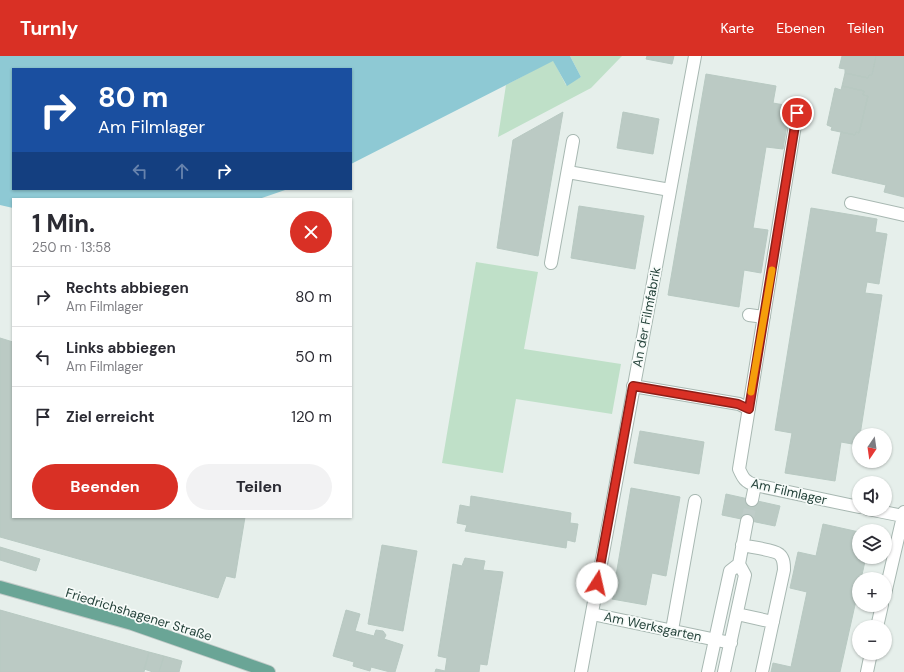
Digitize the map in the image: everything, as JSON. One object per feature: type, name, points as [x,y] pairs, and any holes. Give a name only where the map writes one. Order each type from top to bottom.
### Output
[{"type":"main road","name":"Friedrichshagener Straße","points":[[0,587],[132,624],[269,672]]},
{"type":"street","name":"An der Filmfabrik","points":[[581,672],[695,56]]},
{"type":"street","name":"Am Filmlager","points":[[797,113],[739,469],[744,479],[755,485],[852,506]]},
{"type":"street","points":[[551,263],[573,141]]},
{"type":"street","points":[[568,172],[670,190]]},
{"type":"street","points":[[851,203],[904,216]]},
{"type":"street","points":[[749,315],[764,317]]},
{"type":"street","points":[[633,386],[738,404],[749,409]]},
{"type":"street","points":[[752,500],[755,485]]},
{"type":"street","points":[[672,630],[695,501]]},
{"type":"street","points":[[890,572],[904,514],[892,512]]},
{"type":"street","name":"Am Werksgarten","points":[[724,672],[745,575],[739,564],[747,521]]},
{"type":"street","points":[[742,545],[774,551],[780,554],[784,562],[784,570],[762,672]]},
{"type":"street","name":"Am Werksgarten","points":[[708,672],[730,571],[739,564]]},
{"type":"street","name":"Am Werksgarten","points":[[592,614],[731,642]]},
{"type":"street","points":[[737,614],[773,622]]},
{"type":"street","points":[[867,672],[870,660]]},
{"type":"green space","points":[[570,56],[622,56],[591,88],[498,137],[506,85],[553,60],[566,85],[581,77]]},
{"type":"green space","points":[[476,262],[538,272],[524,349],[621,364],[612,414],[516,399],[503,473],[442,463]]},
{"type":"water","points":[[0,56],[570,56],[581,77],[567,86],[553,61],[352,163],[352,68],[12,68],[12,190],[285,190],[262,198],[12,198],[12,208],[0,205]]},
{"type":"building","points":[[647,56],[674,56],[672,64],[646,59]]},
{"type":"building","points":[[842,56],[876,56],[872,75],[869,75],[868,78],[845,73],[845,69],[839,68]]},
{"type":"building","points":[[876,56],[904,56],[904,197],[884,192],[886,185],[832,173],[841,132],[855,135],[856,132],[859,133],[868,96],[863,95],[864,91],[842,86],[845,73],[868,78],[869,75],[872,75]]},
{"type":"building","points":[[706,74],[776,86],[773,103],[790,106],[783,149],[766,147],[753,228],[768,230],[761,273],[744,270],[739,307],[668,295]]},
{"type":"building","points":[[842,86],[864,91],[863,95],[868,96],[859,133],[856,132],[855,135],[831,130],[832,127],[827,125],[835,88],[841,90]]},
{"type":"building","points":[[563,112],[538,256],[497,248],[513,140]]},
{"type":"building","points":[[623,112],[659,119],[653,154],[617,148]]},
{"type":"building","points":[[579,206],[644,216],[635,269],[571,258]]},
{"type":"building","points":[[811,208],[877,219],[875,232],[887,234],[879,284],[867,282],[865,293],[882,295],[861,428],[852,428],[852,444],[841,442],[835,481],[785,473],[792,433],[775,430]]},
{"type":"building","points":[[0,338],[12,342],[12,518],[245,518],[235,578],[226,576],[218,598],[0,537]]},
{"type":"building","points":[[640,431],[704,442],[699,474],[634,463]]},
{"type":"building","points":[[631,488],[680,497],[666,576],[652,573],[646,605],[612,599]]},
{"type":"building","points":[[726,494],[780,506],[775,526],[722,515]]},
{"type":"building","points":[[471,496],[571,513],[570,523],[578,524],[575,542],[567,540],[566,548],[465,531],[467,525],[457,523],[460,505],[470,507]]},
{"type":"building","points":[[823,524],[852,530],[852,564],[864,564],[863,572],[852,572],[852,612],[853,612],[840,672],[771,672],[773,663],[791,667],[807,592],[790,588],[798,552],[816,556]]},
{"type":"building","points":[[382,545],[417,551],[403,631],[368,624]]},
{"type":"building","points":[[0,547],[40,559],[36,571],[0,560]]},
{"type":"building","points":[[465,558],[485,561],[483,570],[503,572],[487,665],[480,664],[479,672],[435,672],[436,669],[445,671],[447,658],[438,656],[453,564],[462,566]]},
{"type":"building","points":[[0,610],[149,652],[144,672],[0,672]]},
{"type":"building","points":[[346,610],[360,614],[355,631],[374,636],[376,630],[383,631],[386,635],[384,639],[403,645],[395,672],[371,667],[370,671],[353,666],[354,662],[333,656]]},
{"type":"building","points":[[149,652],[164,656],[159,672],[144,669]]},
{"type":"building","points":[[164,656],[182,661],[179,672],[159,672]]},
{"type":"tunnel","points":[[747,521],[752,500]]},
{"type":"slow traffic","points":[[751,392],[772,270]]},
{"type":"route","points":[[597,583],[633,386],[738,404],[749,409],[797,113]]}]
